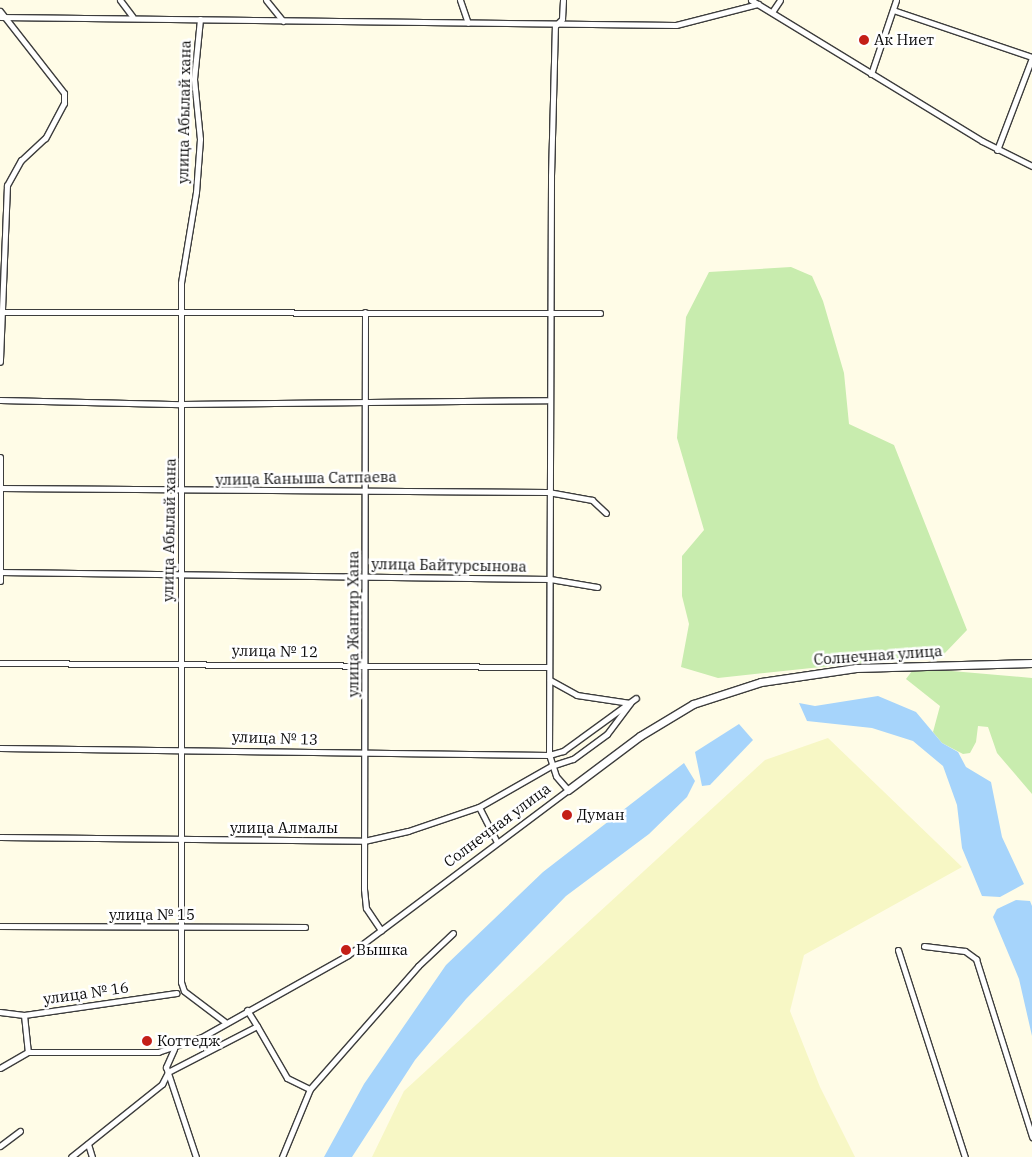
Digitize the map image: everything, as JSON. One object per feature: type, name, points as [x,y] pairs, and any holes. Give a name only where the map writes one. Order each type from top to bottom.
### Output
[{"type":"street","points":[[120,0],[133,18]]},
{"type":"street","points":[[266,0],[283,21]]},
{"type":"street","points":[[460,0],[468,23]]},
{"type":"street","points":[[563,0],[562,18],[555,26],[551,316],[547,400],[550,579],[549,754],[550,766],[568,790]]},
{"type":"street","points":[[752,0],[997,150],[1032,166]]},
{"type":"street","points":[[772,12],[780,0]]},
{"type":"street","points":[[870,74],[896,0]]},
{"type":"street","points":[[2,18],[133,18],[555,26],[676,25],[758,4]]},
{"type":"street","points":[[893,10],[1032,58],[997,150]]},
{"type":"street","points":[[0,11],[2,18],[64,93],[64,103],[45,138],[22,160],[7,185],[0,362]]},
{"type":"street","name":"улица Абылай хана","points":[[200,19],[194,79],[200,140],[182,313],[180,928],[184,991],[225,1022]]},
{"type":"street","points":[[1,312],[365,312],[551,316],[600,313]]},
{"type":"street","name":"улица Жангир Хана","points":[[365,312],[368,488],[363,576],[367,665],[364,841],[366,908],[381,930]]},
{"type":"street","points":[[0,400],[182,404],[367,399],[547,400]]},
{"type":"street","points":[[0,456],[0,581]]},
{"type":"street","name":"улица Каныша Сатпаева","points":[[0,488],[182,492],[368,488],[548,492],[592,500],[606,513]]},
{"type":"street","name":"улица Байтурсынова","points":[[0,572],[550,579],[597,587]]},
{"type":"street","name":"улица № 12","points":[[0,663],[180,662],[549,667]]},
{"type":"street","name":"Солнечная улица","points":[[0,1068],[28,1052],[174,1049],[348,955],[640,736],[693,704],[754,684],[865,668],[1032,664]]},
{"type":"street","points":[[550,680],[577,695],[630,702]]},
{"type":"street","points":[[549,754],[562,750],[636,698]]},
{"type":"street","name":"улица Алмалы","points":[[0,837],[364,841],[479,807],[550,766],[573,759],[607,734],[630,702]]},
{"type":"street","name":"улица № 13","points":[[0,748],[181,748],[365,754],[549,754]]},
{"type":"street","points":[[479,807],[497,842]]},
{"type":"street","name":"улица № 15","points":[[0,926],[304,927]]},
{"type":"street","points":[[282,1157],[310,1090],[418,966],[453,933]]},
{"type":"street","points":[[924,946],[965,951],[976,959],[1032,1137]]},
{"type":"street","points":[[898,950],[965,1157]]},
{"type":"street","name":"улица № 16","points":[[0,1012],[24,1015],[176,993]]},
{"type":"street","points":[[247,1010],[287,1078],[310,1090]]},
{"type":"street","points":[[24,1015],[28,1052]]},
{"type":"street","points":[[168,1072],[257,1026]]},
{"type":"street","points":[[71,1157],[162,1084],[168,1072],[174,1049]]},
{"type":"street","points":[[168,1072],[196,1157]]},
{"type":"street","points":[[0,1146],[20,1131]]},
{"type":"street","points":[[88,1144],[92,1157]]},
{"type":"green space","points":[[791,267],[812,276],[823,301],[844,373],[849,424],[894,445],[967,630],[944,654],[718,678],[681,667],[689,624],[682,596],[682,556],[704,530],[677,438],[686,317],[709,272]]},
{"type":"green space","points":[[940,670],[1032,678],[1032,794],[997,753],[988,727],[978,726],[976,742],[970,753],[963,754],[942,743],[933,732],[940,706],[906,679],[912,671]]},
{"type":"green space","points":[[828,738],[962,867],[804,955],[790,1011],[820,1087],[855,1157],[372,1157],[404,1091],[765,760]]},
{"type":"water","points":[[878,696],[916,712],[942,743],[958,752],[966,767],[991,782],[1002,837],[1024,884],[1000,897],[982,896],[962,848],[957,805],[943,766],[913,741],[872,728],[807,721],[799,703],[815,706]]},
{"type":"water","points":[[739,724],[753,740],[710,785],[702,786],[695,752]]},
{"type":"water","points":[[684,763],[695,781],[687,797],[649,834],[566,896],[466,999],[415,1060],[352,1157],[324,1157],[364,1084],[446,965],[543,872]]},
{"type":"water","points":[[1016,900],[1030,901],[1032,906],[1032,1036],[1019,979],[993,917],[997,909]]},
{"type":"place","name":"Ак Ниет","points":[[864,40]]},
{"type":"place","name":"Думан","points":[[567,815]]},
{"type":"place","name":"Вышка","points":[[346,950]]},
{"type":"place","name":"Коттедж","points":[[147,1041]]}]
